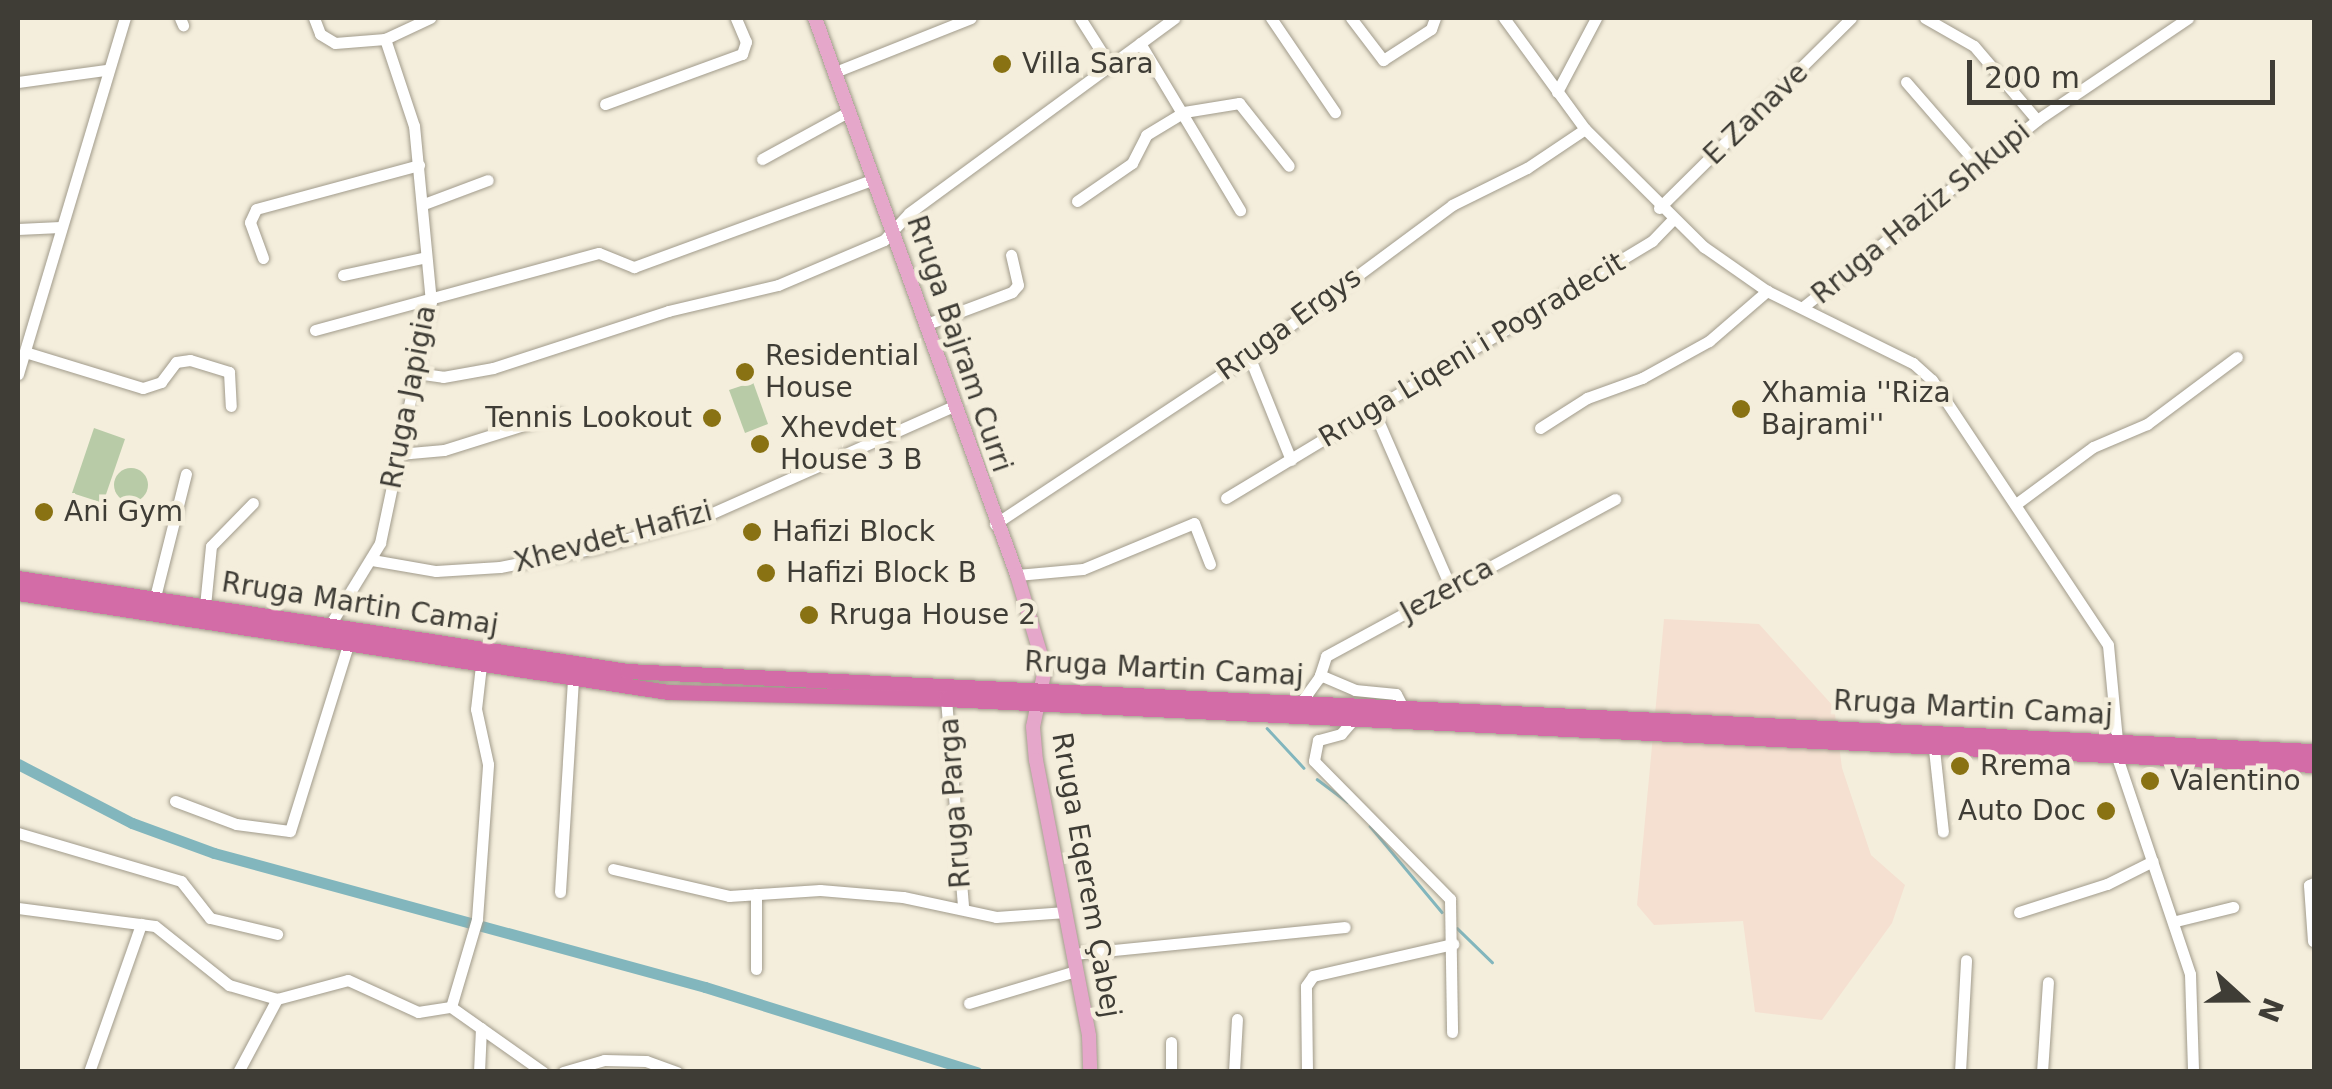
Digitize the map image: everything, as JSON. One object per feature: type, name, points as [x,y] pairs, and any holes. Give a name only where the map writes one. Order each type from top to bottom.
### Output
[{"type":"highway","name":"Rruga Martin Camaj","points":[[18,578],[627,671],[1402,706],[2117,749],[2314,766]]},
{"type":"highway","name":"Rruga Martin Camaj","points":[[18,592],[572,681],[702,694],[946,699],[1934,748],[2314,751]]},
{"type":"main road","name":"Rruga Bajram Curri","points":[[815,18],[846,113],[894,227],[995,524],[1017,575],[1044,669],[1042,688]]},
{"type":"main road","name":"Rruga Eqerem Çabej","points":[[1042,688],[1037,706],[1036,760],[1074,954],[1090,1072]]},
{"type":"street","points":[[18,374],[106,70],[125,18]]},
{"type":"street","points":[[314,18],[326,40],[385,40],[430,18]]},
{"type":"street","points":[[605,104],[742,54],[746,42],[736,18]]},
{"type":"street","points":[[835,72],[971,18]]},
{"type":"street","points":[[1080,18],[1112,68]]},
{"type":"street","points":[[416,373],[443,377],[492,368],[668,311],[778,286],[884,240],[894,227],[1174,18]]},
{"type":"street","points":[[1270,18],[1335,112]]},
{"type":"street","points":[[1352,18],[1383,60],[1431,30],[1435,18]]},
{"type":"street","points":[[1504,18],[1586,129],[1672,220],[1767,291],[1922,371],[2016,504],[2108,646],[2117,749],[2176,921],[2190,974],[2194,1072]]},
{"type":"street","points":[[1557,92],[1596,18]]},
{"type":"street","name":"E Zanave","points":[[1659,208],[1851,18]]},
{"type":"street","points":[[1925,18],[1974,46],[2037,120]]},
{"type":"street","name":"Rruga Haziz Shkupi","points":[[1803,308],[2037,120],[2188,18]]},
{"type":"street","name":"Rruga Japigia","points":[[330,626],[372,560],[399,454],[430,302],[414,126],[385,40]]},
{"type":"street","points":[[1140,43],[1240,210]]},
{"type":"street","points":[[18,82],[106,70]]},
{"type":"street","points":[[1906,82],[1979,166]]},
{"type":"street","points":[[1077,201],[1132,163],[1160,123],[1184,112],[1239,104],[1289,166]]},
{"type":"street","points":[[762,159],[846,113]]},
{"type":"street","name":"Rruga Ergys","points":[[995,524],[1249,356],[1452,205],[1527,168],[1586,129]]},
{"type":"street","points":[[263,258],[250,222],[256,210],[419,165]]},
{"type":"street","points":[[424,204],[488,180]]},
{"type":"street","points":[[315,330],[430,302],[599,252],[634,267],[872,180]]},
{"type":"street","name":"Rruga Liqeni i Pogradecit","points":[[1226,498],[1652,240],[1672,220]]},
{"type":"street","points":[[18,229],[60,226]]},
{"type":"street","points":[[927,324],[1012,292],[1018,285],[1011,255]]},
{"type":"street","points":[[344,274],[426,258]]},
{"type":"street","points":[[1540,428],[1587,398],[1642,378],[1709,341],[1767,291]]},
{"type":"street","points":[[25,352],[143,388],[161,382],[176,362],[190,360],[229,372],[231,406]]},
{"type":"street","points":[[1249,356],[1291,460]]},
{"type":"street","points":[[2016,504],[2093,447],[2147,424],[2238,356]]},
{"type":"street","name":"Xhevdet Hafizi","points":[[372,560],[468,569],[596,548],[700,518],[954,406]]},
{"type":"street","points":[[1374,409],[1451,588]]},
{"type":"street","points":[[399,454],[444,450],[559,414]]},
{"type":"street","points":[[154,598],[186,474]]},
{"type":"street","name":"Jezerca","points":[[1302,701],[1320,675],[1326,656],[1615,499]]},
{"type":"street","points":[[206,606],[211,546],[252,503]]},
{"type":"street","points":[[1017,575],[1083,569],[1194,523],[1210,564]]},
{"type":"street","points":[[175,801],[236,824],[290,832],[348,644]]},
{"type":"street","points":[[451,1007],[477,919],[488,764],[476,709],[480,665]]},
{"type":"street","points":[[1320,675],[1355,690],[1396,694],[1402,706]]},
{"type":"street","points":[[560,892],[572,681]]},
{"type":"street","name":"Rruga Parga","points":[[946,699],[963,907]]},
{"type":"street","points":[[1353,720],[1341,734],[1318,740],[1314,761],[1446,893],[1453,944],[1452,1032]]},
{"type":"street","points":[[1934,748],[1943,832]]},
{"type":"street","points":[[18,833],[180,881],[210,918],[277,934]]},
{"type":"street","points":[[2019,912],[2107,884],[2153,861]]},
{"type":"street","points":[[613,869],[729,896],[820,890],[963,907],[996,916],[1066,912]]},
{"type":"street","points":[[2313,941],[2309,885],[2314,883]]},
{"type":"street","points":[[756,894],[756,968]]},
{"type":"street","points":[[2176,921],[2232,907]]},
{"type":"street","points":[[18,908],[141,924],[167,932],[230,985],[277,998],[348,980],[375,987],[418,1012],[451,1007],[543,1072]]},
{"type":"street","points":[[89,1072],[141,924]]},
{"type":"street","points":[[1074,954],[1346,927]]},
{"type":"street","points":[[1306,1072],[1306,986],[1313,976],[1453,944]]},
{"type":"street","points":[[1960,1072],[1966,960]]},
{"type":"street","points":[[969,1003],[1076,971]]},
{"type":"street","points":[[2042,1072],[2048,982]]},
{"type":"street","points":[[238,1072],[277,998]]},
{"type":"street","points":[[1234,1072],[1237,1018]]},
{"type":"street","points":[[479,1072],[481,1028]]},
{"type":"street","points":[[1171,1072],[1172,1042]]},
{"type":"street","points":[[563,1072],[631,1066],[678,1072]]},
{"type":"shaded area","points":[[1664,619],[1759,624],[1834,707],[1842,768],[1871,855],[1905,885],[1892,923],[1822,1020],[1755,1012],[1743,921],[1654,925],[1637,905]]},
{"type":"green space","points":[[753,382],[768,424],[745,433],[729,390]]},
{"type":"green space","points":[[94,428],[125,439],[103,503],[72,493]]},
{"type":"green space","points":[[131,468],[143,473],[148,485],[143,497],[131,502],[119,497],[114,485],[119,473]]},
{"type":"waterway","points":[[1267,728],[1304,768]]},
{"type":"waterway","points":[[18,764],[132,823],[214,853],[705,987],[977,1072]]},
{"type":"waterway","points":[[1317,779],[1347,802]]},
{"type":"waterway","points":[[1370,826],[1442,912]]},
{"type":"waterway","points":[[1457,928],[1492,962]]},
{"type":"place","name":"Villa Sara","points":[[1002,64]]},
{"type":"place","name":"Residential House","points":[[745,372]]},
{"type":"place","name":"Xhamia ''Riza Bajrami''","points":[[1741,409]]},
{"type":"place","name":"Tennis Lookout","points":[[712,418]]},
{"type":"place","name":"Xhevdet House 3 B","points":[[760,444]]},
{"type":"place","name":"Ani Gym","points":[[44,512]]},
{"type":"place","name":"Hafizi Block","points":[[752,532]]},
{"type":"place","name":"Hafizi Block B","points":[[766,573]]},
{"type":"place","name":"Rruga House 2","points":[[809,615]]},
{"type":"place","name":"Rrema","points":[[1960,766]]},
{"type":"place","name":"Valentino","points":[[2150,781]]},
{"type":"place","name":"Auto Doc","points":[[2106,811]]}]
